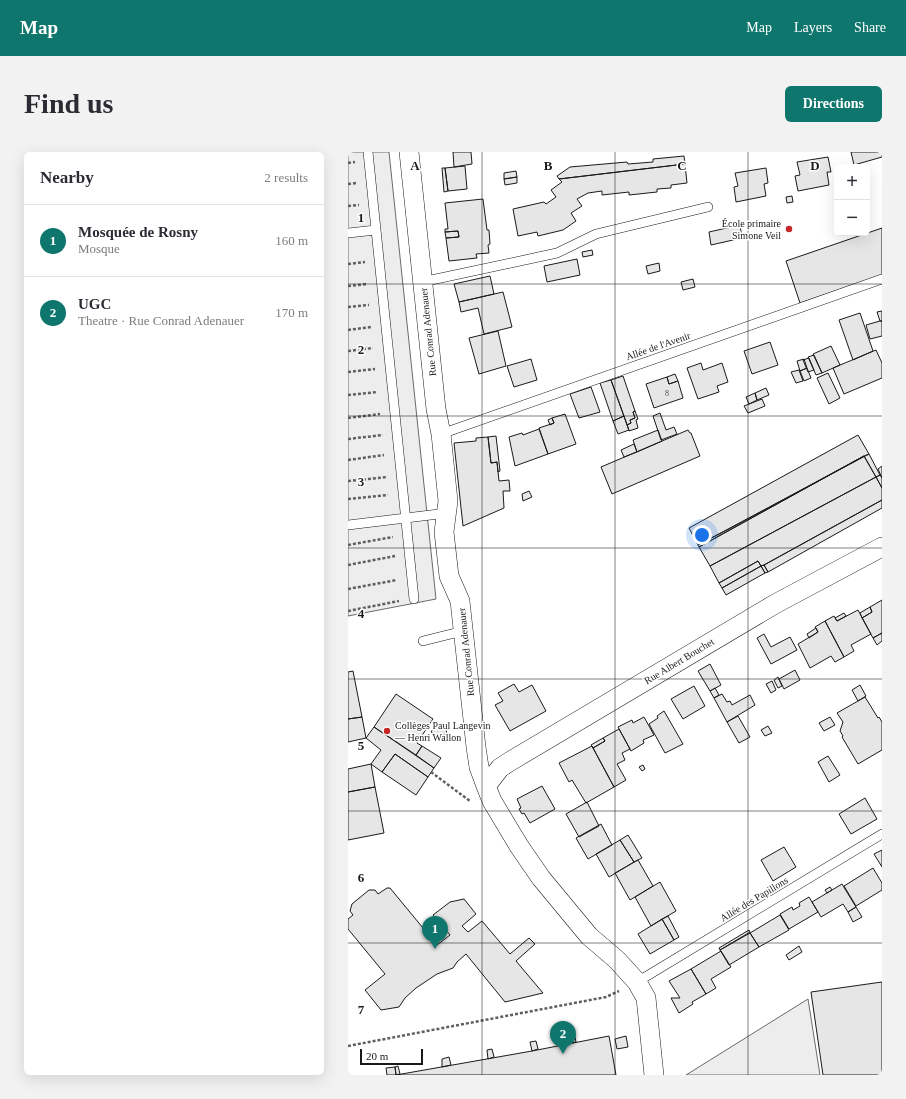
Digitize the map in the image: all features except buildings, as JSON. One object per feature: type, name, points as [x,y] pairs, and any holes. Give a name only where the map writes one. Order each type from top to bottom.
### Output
[{"type":"street","name":"Rue Conrad Adenauer","points":[[409,152],[436,409],[441,434],[448,501],[444,532],[449,576],[460,601],[479,767],[489,794],[519,846],[542,878],[589,936],[617,960],[637,982],[646,998],[654,1075]]},
{"type":"street","name":"Rue Albert Bouchet","points":[[489,794],[500,768],[509,762],[774,604],[882,548]]},
{"type":"lane","points":[[368,152],[400,475],[414,599]]},
{"type":"lane","points":[[422,282],[557,253],[596,234],[708,207]]},
{"type":"lane","points":[[348,233],[376,230]]},
{"type":"lane","name":"Allée de l'Avenir","points":[[441,434],[882,279]]},
{"type":"lane","points":[[348,525],[447,513]]},
{"type":"lane","points":[[423,641],[463,631]]},
{"type":"lane","name":"Allée des Papillons","points":[[637,982],[882,834]]},
{"type":"path","points":[[348,307],[383,303]]},
{"type":"path","points":[[348,330],[386,325]]},
{"type":"path","points":[[348,350],[387,346]]},
{"type":"path","points":[[348,372],[390,368]]},
{"type":"path","points":[[348,395],[392,390]]},
{"type":"path","points":[[348,418],[394,412]]},
{"type":"path","points":[[348,439],[396,434]]},
{"type":"path","points":[[348,460],[398,454]]},
{"type":"path","points":[[348,481],[400,475]]},
{"type":"path","points":[[348,499],[402,493]]},
{"type":"path","points":[[348,545],[395,536],[401,579]]},
{"type":"path","points":[[348,565],[409,553]]},
{"type":"path","points":[[348,589],[411,577]]},
{"type":"path","points":[[348,611],[414,599]]},
{"type":"path","points":[[431,772],[479,808],[489,794]]},
{"type":"path","points":[[348,1046],[606,997],[637,982]]},
{"type":"shaded area","points":[[348,152],[389,152],[436,599],[348,616]]},
{"type":"shaded area","points":[[808,999],[820,1075],[686,1075]]},
{"type":"place","name":"École primaire Simone Veil","points":[[789,229]]},
{"type":"place","name":"Collèges Paul Langevin — Henri Wallon","points":[[387,731]]},
{"type":"place","name":"Mosquée de Rosny","points":[[435,949]]},
{"type":"place","name":"UGC","points":[[563,1054]]}]
